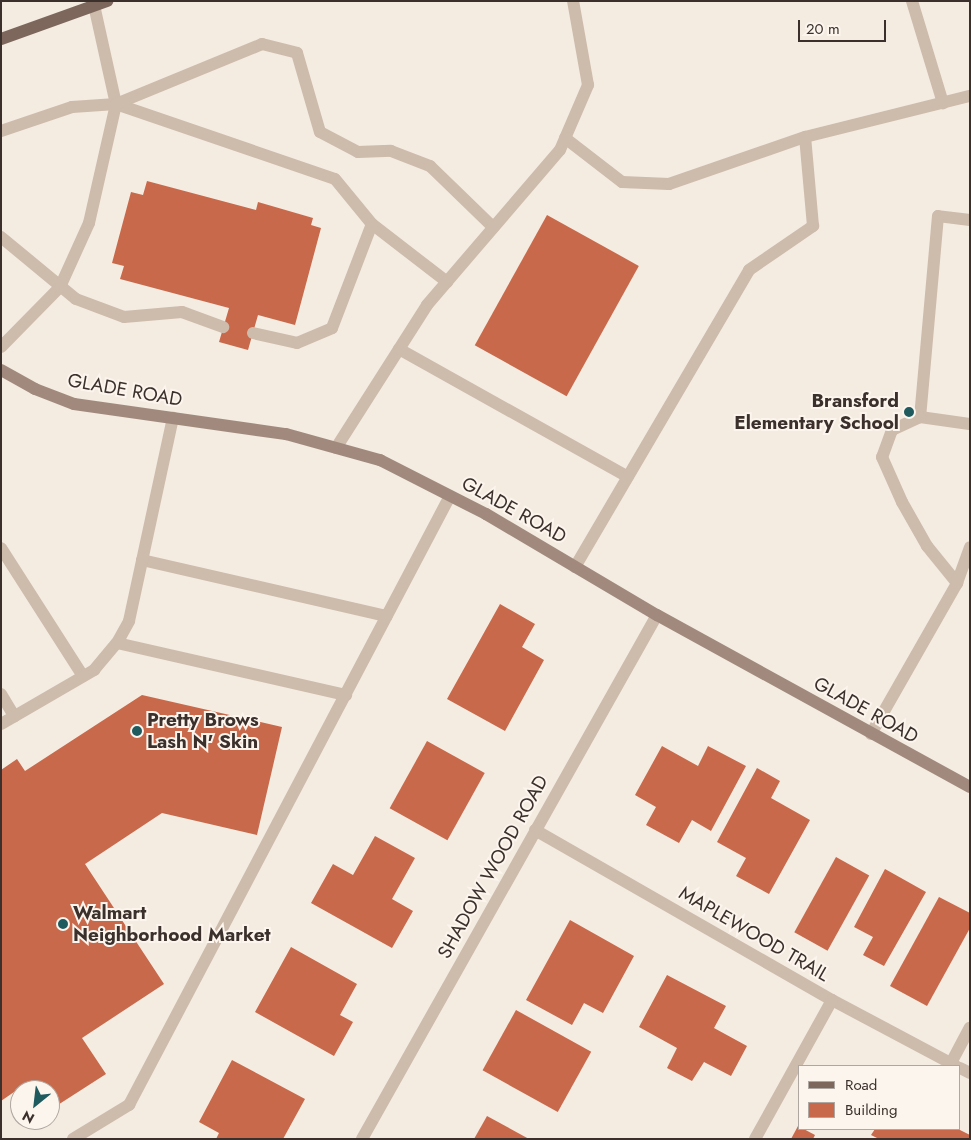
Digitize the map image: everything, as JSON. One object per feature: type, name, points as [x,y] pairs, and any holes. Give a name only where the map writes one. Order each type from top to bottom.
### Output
[{"type":"main road","points":[[1,40],[107,1]]},
{"type":"main road","name":"GLADE ROAD","points":[[1,370],[35,389],[74,404],[286,434],[380,460],[450,496],[657,615],[970,787]]},
{"type":"street","points":[[336,448],[427,305],[560,150],[588,85],[573,1]]},
{"type":"street","points":[[912,1],[943,103]]},
{"type":"street","points":[[1,347],[60,287],[89,223],[116,104],[94,5]]},
{"type":"street","points":[[1,131],[72,107],[116,104],[262,44],[297,53],[320,132],[358,152],[391,151],[430,166],[493,227]]},
{"type":"street","points":[[565,138],[622,182],[669,184],[805,138],[970,96]]},
{"type":"street","points":[[116,104],[335,179],[372,224],[447,282]]},
{"type":"street","points":[[575,567],[749,270],[814,226],[805,138]]},
{"type":"street","points":[[920,417],[938,216],[970,220]]},
{"type":"street","points":[[253,333],[297,343],[332,328],[372,224]]},
{"type":"street","points":[[1,237],[76,299],[124,317],[182,312],[223,327]]},
{"type":"street","points":[[399,349],[628,477]]},
{"type":"street","points":[[957,584],[927,546],[902,502],[882,457],[892,430],[920,417],[970,424]]},
{"type":"street","points":[[1,724],[94,670],[117,643],[129,621],[173,418]]},
{"type":"street","points":[[73,1139],[129,1105],[450,496]]},
{"type":"street","points":[[871,734],[957,584],[970,547]]},
{"type":"street","points":[[1,548],[84,676]]},
{"type":"street","points":[[142,560],[387,616]]},
{"type":"street","name":"SHADOW WOOD ROAD","points":[[362,1139],[657,615]]},
{"type":"street","points":[[117,643],[346,695]]},
{"type":"street","points":[[1,694],[14,716]]},
{"type":"street","name":"MAPLEWOOD TRAIL","points":[[535,830],[832,1000],[954,1065]]},
{"type":"street","points":[[755,1139],[832,1000]]},
{"type":"street","points":[[956,1065],[970,1028]]},
{"type":"building","points":[[147,181],[256,210],[258,202],[313,218],[311,225],[321,228],[295,325],[258,315],[248,350],[219,342],[229,308],[120,279],[124,266],[112,263],[131,192],[143,195]]},
{"type":"building","points":[[547,215],[639,266],[567,396],[475,345]]},
{"type":"building","points":[[500,604],[535,624],[522,647],[544,660],[505,731],[447,699]]},
{"type":"building","points":[[142,695],[282,727],[257,835],[162,813],[85,864],[164,984],[82,1038],[106,1074],[60,1104],[60,1080],[10,1080],[10,1095],[1,1101],[1,770],[17,759],[25,771]]},
{"type":"building","points":[[427,741],[485,773],[447,840],[390,808]]},
{"type":"building","points":[[662,746],[698,766],[708,746],[746,766],[711,831],[692,820],[679,843],[646,825],[656,807],[635,795]]},
{"type":"building","points":[[757,768],[780,781],[771,798],[810,820],[769,894],[736,876],[746,858],[717,842]]},
{"type":"building","points":[[375,836],[415,858],[392,899],[413,911],[392,948],[311,903],[333,864],[353,875]]},
{"type":"building","points":[[836,857],[869,875],[828,951],[794,932]]},
{"type":"building","points":[[885,869],[926,892],[884,966],[863,955],[873,937],[854,927]]},
{"type":"building","points":[[939,897],[970,913],[970,928],[927,1006],[890,986]]},
{"type":"building","points":[[570,920],[634,956],[603,1013],[584,1003],[572,1025],[526,1000]]},
{"type":"building","points":[[291,947],[357,984],[340,1015],[353,1022],[334,1056],[255,1012]]},
{"type":"building","points":[[667,975],[726,1006],[714,1028],[747,1046],[731,1076],[704,1062],[692,1081],[667,1068],[677,1048],[639,1027]]},
{"type":"building","points":[[516,1010],[591,1052],[558,1112],[483,1070]]},
{"type":"building","points":[[232,1060],[305,1099],[283,1139],[216,1139],[219,1133],[199,1122]]},
{"type":"building","points":[[487,1116],[529,1139],[474,1139]]},
{"type":"building","points":[[798,1126],[798,1130],[806,1130],[815,1135],[813,1139],[791,1139]]},
{"type":"building","points":[[874,1130],[960,1130],[970,1135],[970,1139],[879,1139],[871,1135]]},
{"type":"place","name":"Bransford Elementary School","points":[[909,412]]},
{"type":"place","name":"Pretty Brows Lash N' Skin","points":[[137,731]]},
{"type":"place","name":"Walmart Neighborhood Market","points":[[63,924]]}]
